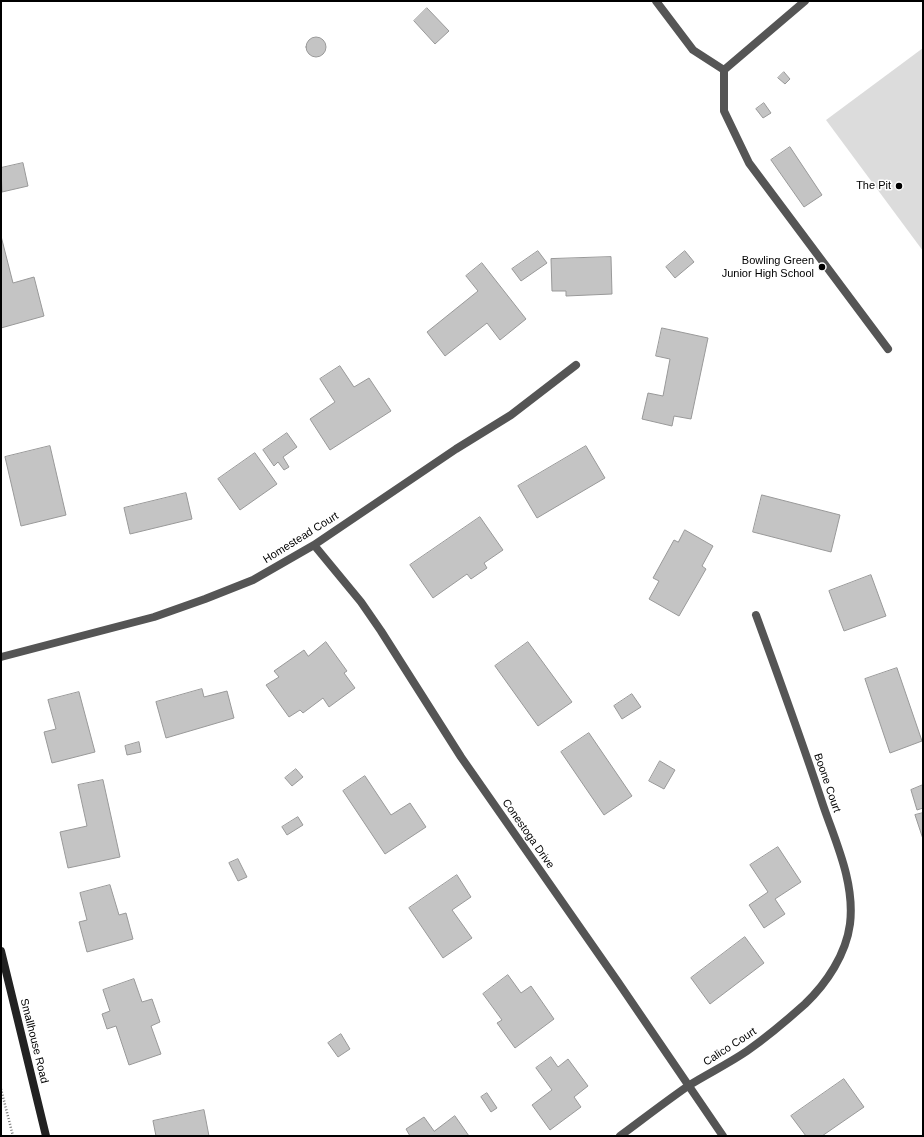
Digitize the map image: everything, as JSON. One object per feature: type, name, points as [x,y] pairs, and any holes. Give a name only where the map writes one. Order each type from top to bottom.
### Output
[{"type":"street","points":[[656,1],[693,50],[724,70]]},
{"type":"street","points":[[805,1],[724,70],[724,111],[749,163],[888,350]]},
{"type":"street","name":"Homestead Court","points":[[1,657],[147,619],[205,599],[253,580],[314,545],[456,449],[512,415],[576,365]]},
{"type":"street","name":"Conestoga Drive","points":[[314,545],[361,602],[461,757],[723,1136]]},
{"type":"street","name":"Boone Court","points":[[756,615],[847,875],[851,900],[850,924],[844,947],[838,960]]},
{"type":"street","name":"Smallhouse Road","points":[[1,951],[46,1136]]},
{"type":"street","name":"Calico Court","points":[[620,1136],[689,1086],[746,1051],[774,1031],[820,987],[838,960]]},
{"type":"path","points":[[1,1089],[13,1136]]},
{"type":"shaded area","name":"The Pit","points":[[923,48],[923,251],[826,120]]},
{"type":"building","points":[[427,8],[449,31],[435,44],[414,21]]},
{"type":"building","points":[[316,37],[323,40],[326,47],[323,54],[316,57],[309,54],[306,47],[309,40]]},
{"type":"building","points":[[784,72],[790,79],[785,84],[778,78]]},
{"type":"building","points":[[764,103],[771,113],[763,118],[756,109]]},
{"type":"building","points":[[790,147],[822,195],[804,207],[771,160]]},
{"type":"building","points":[[23,163],[28,186],[2,192],[1,168]]},
{"type":"building","points":[[1,236],[13,283],[34,277],[44,316],[1,328]]},
{"type":"building","points":[[538,251],[547,263],[521,281],[512,269]]},
{"type":"building","points":[[685,251],[694,262],[675,278],[666,267]]},
{"type":"building","points":[[611,257],[612,294],[566,296],[566,291],[552,291],[551,259]]},
{"type":"building","points":[[482,263],[526,319],[500,340],[487,323],[445,356],[427,332],[478,291],[466,276]]},
{"type":"building","points":[[662,328],[708,338],[691,419],[674,416],[672,426],[642,419],[648,393],[663,396],[670,359],[656,356]]},
{"type":"building","points":[[340,366],[354,387],[369,378],[391,411],[330,450],[310,419],[335,402],[320,379]]},
{"type":"building","points":[[287,433],[297,447],[283,457],[289,467],[284,470],[278,462],[274,466],[263,450]]},
{"type":"building","points":[[50,446],[66,515],[21,526],[5,457]]},
{"type":"building","points":[[586,446],[605,478],[537,518],[518,486]]},
{"type":"building","points":[[255,453],[277,484],[240,510],[218,479]]},
{"type":"building","points":[[186,493],[192,519],[130,534],[124,508]]},
{"type":"building","points":[[762,495],[840,515],[831,552],[753,532]]},
{"type":"building","points":[[480,517],[503,550],[484,563],[487,568],[471,579],[467,574],[433,598],[410,565]]},
{"type":"building","points":[[685,530],[713,546],[702,566],[706,569],[679,616],[649,599],[659,581],[653,578],[674,540],[678,542]]},
{"type":"building","points":[[871,575],[886,616],[844,631],[829,591]]},
{"type":"building","points":[[326,642],[347,671],[344,673],[355,688],[329,707],[323,698],[303,713],[300,710],[289,717],[266,685],[279,677],[274,671],[304,650],[308,656]]},
{"type":"building","points":[[528,642],[572,702],[538,726],[495,666]]},
{"type":"building","points":[[897,668],[922,741],[890,753],[865,679]]},
{"type":"building","points":[[202,689],[204,697],[227,691],[234,718],[166,738],[156,702]]},
{"type":"building","points":[[79,692],[95,752],[52,763],[44,732],[56,729],[48,700]]},
{"type":"building","points":[[632,694],[641,707],[622,719],[614,706]]},
{"type":"building","points":[[589,733],[632,796],[604,815],[561,752]]},
{"type":"building","points":[[139,742],[141,752],[127,755],[125,746]]},
{"type":"building","points":[[660,761],[675,770],[664,789],[649,781]]},
{"type":"building","points":[[296,769],[303,777],[292,786],[285,778]]},
{"type":"building","points":[[365,776],[391,815],[410,803],[426,827],[385,854],[343,791]]},
{"type":"building","points":[[103,780],[120,857],[68,868],[60,832],[87,826],[78,785]]},
{"type":"building","points":[[923,785],[923,808],[917,810],[911,790]]},
{"type":"building","points":[[923,813],[923,839],[915,815]]},
{"type":"building","points":[[298,817],[303,825],[287,835],[282,827]]},
{"type":"building","points":[[778,847],[801,882],[775,899],[785,914],[764,928],[749,905],[768,892],[750,865]]},
{"type":"building","points":[[238,859],[247,877],[238,881],[229,863]]},
{"type":"building","points":[[457,875],[471,897],[452,910],[472,938],[443,958],[409,908]]},
{"type":"building","points":[[110,885],[119,915],[126,913],[133,939],[87,952],[79,922],[87,920],[80,893]]},
{"type":"building","points":[[745,937],[764,963],[710,1004],[691,978]]},
{"type":"building","points":[[508,975],[521,993],[531,986],[554,1019],[515,1048],[497,1023],[502,1020],[483,994]]},
{"type":"building","points":[[134,979],[142,1002],[152,999],[160,1022],[151,1026],[161,1054],[129,1065],[116,1026],[107,1029],[102,1014],[110,1011],[103,990]]},
{"type":"building","points":[[341,1034],[350,1049],[338,1057],[328,1043]]},
{"type":"building","points":[[551,1057],[558,1067],[568,1059],[588,1086],[574,1097],[581,1107],[550,1130],[532,1105],[552,1090],[536,1068]]},
{"type":"building","points":[[844,1079],[864,1107],[822,1136],[806,1136],[791,1116]]},
{"type":"building","points":[[487,1093],[497,1108],[491,1112],[481,1097]]},
{"type":"building","points":[[204,1110],[209,1136],[156,1136],[153,1121]]},
{"type":"building","points":[[455,1116],[469,1136],[410,1136],[406,1129],[424,1117],[434,1131]]},
{"type":"place","name":"The Pit","points":[[899,186]]},
{"type":"place","name":"Bowling Green Junior High School","points":[[822,267]]}]
